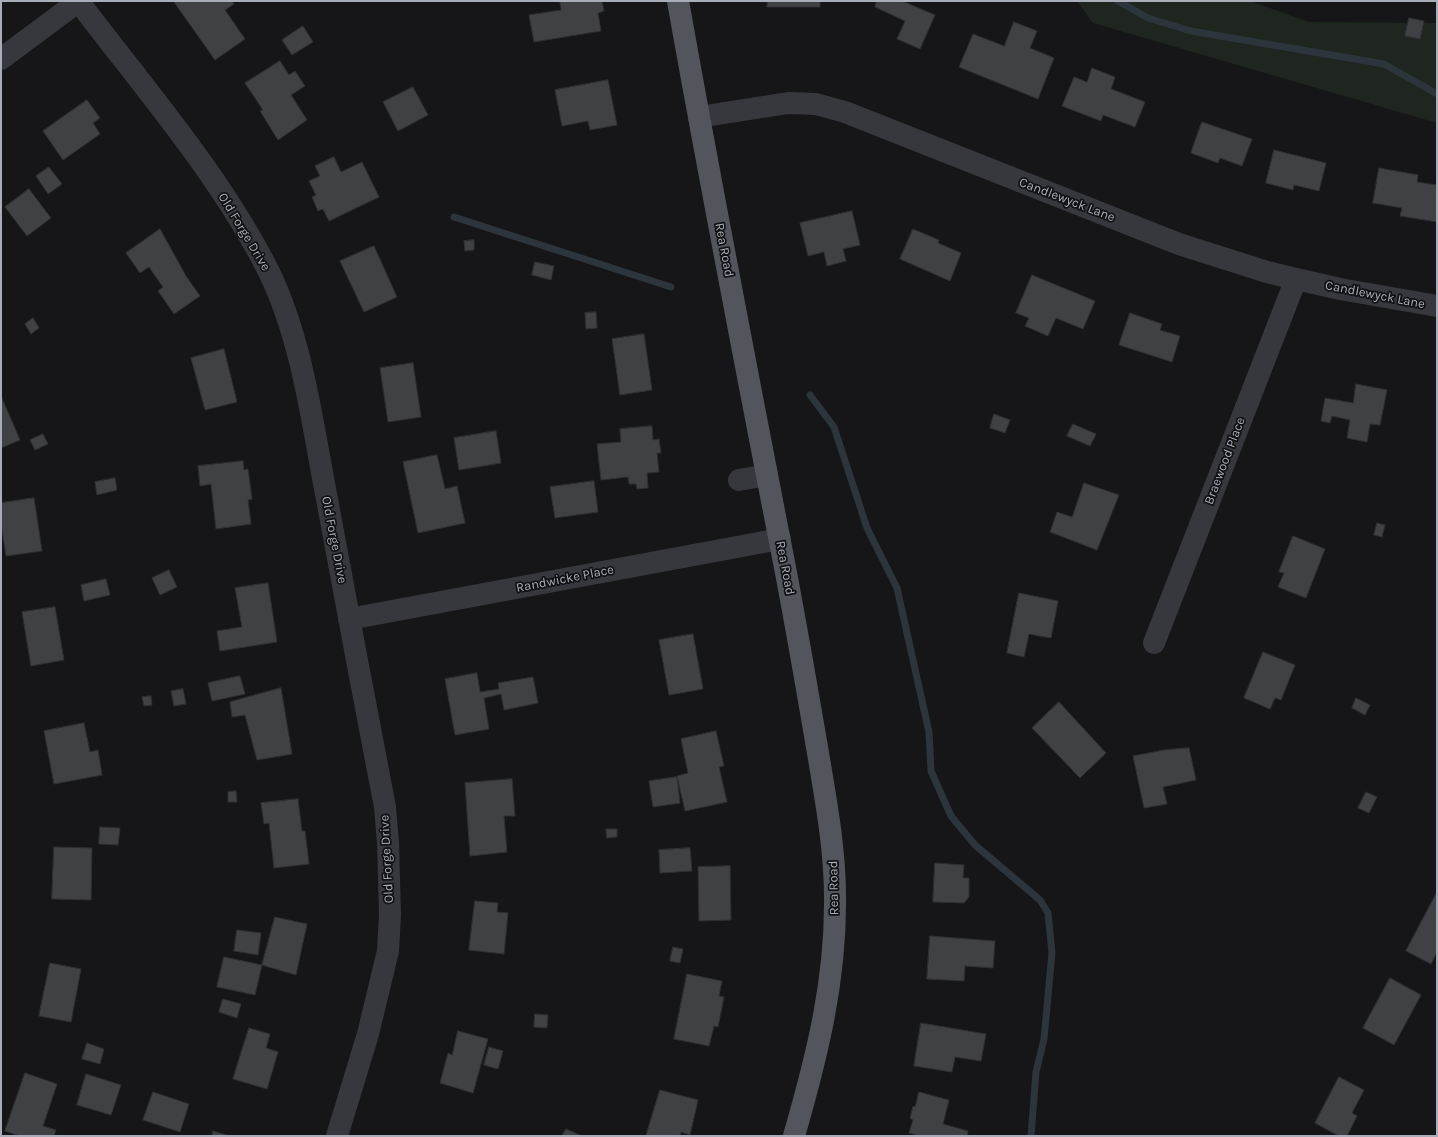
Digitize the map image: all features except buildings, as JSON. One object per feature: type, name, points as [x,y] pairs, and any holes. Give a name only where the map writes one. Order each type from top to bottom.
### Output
[{"type":"main road","name":"Rea Road","points":[[678,1],[780,539],[831,832],[835,898],[829,997],[817,1056],[794,1136]]},
{"type":"street","points":[[1,59],[79,1]]},
{"type":"street","name":"Old Forge Drive","points":[[79,1],[199,160],[239,218],[269,274],[283,306],[303,376],[350,620],[384,807],[388,843],[390,915],[388,951],[368,1034],[336,1136]]},
{"type":"street","name":"Candlewyck Lane","points":[[699,117],[788,103],[816,104],[845,112],[1179,244],[1267,272],[1296,279],[1340,289],[1437,306]]},
{"type":"street","name":"Braewood Place","points":[[1154,643],[1296,279]]},
{"type":"street","points":[[738,480],[767,475]]},
{"type":"street","name":"Randwicke Place","points":[[350,620],[780,539]]},
{"type":"shaded area","points":[[1077,1],[1250,1],[1309,22],[1437,23],[1437,123],[1093,23]]},
{"type":"waterway","points":[[1118,1],[1148,18],[1191,31],[1384,64],[1437,94]]},
{"type":"waterway","points":[[454,217],[671,287]]},
{"type":"waterway","points":[[810,395],[834,427],[867,528],[897,588],[929,732],[931,771],[951,816],[975,845],[1040,900],[1048,913],[1052,953],[1044,1039],[1036,1072],[1031,1136]]}]
